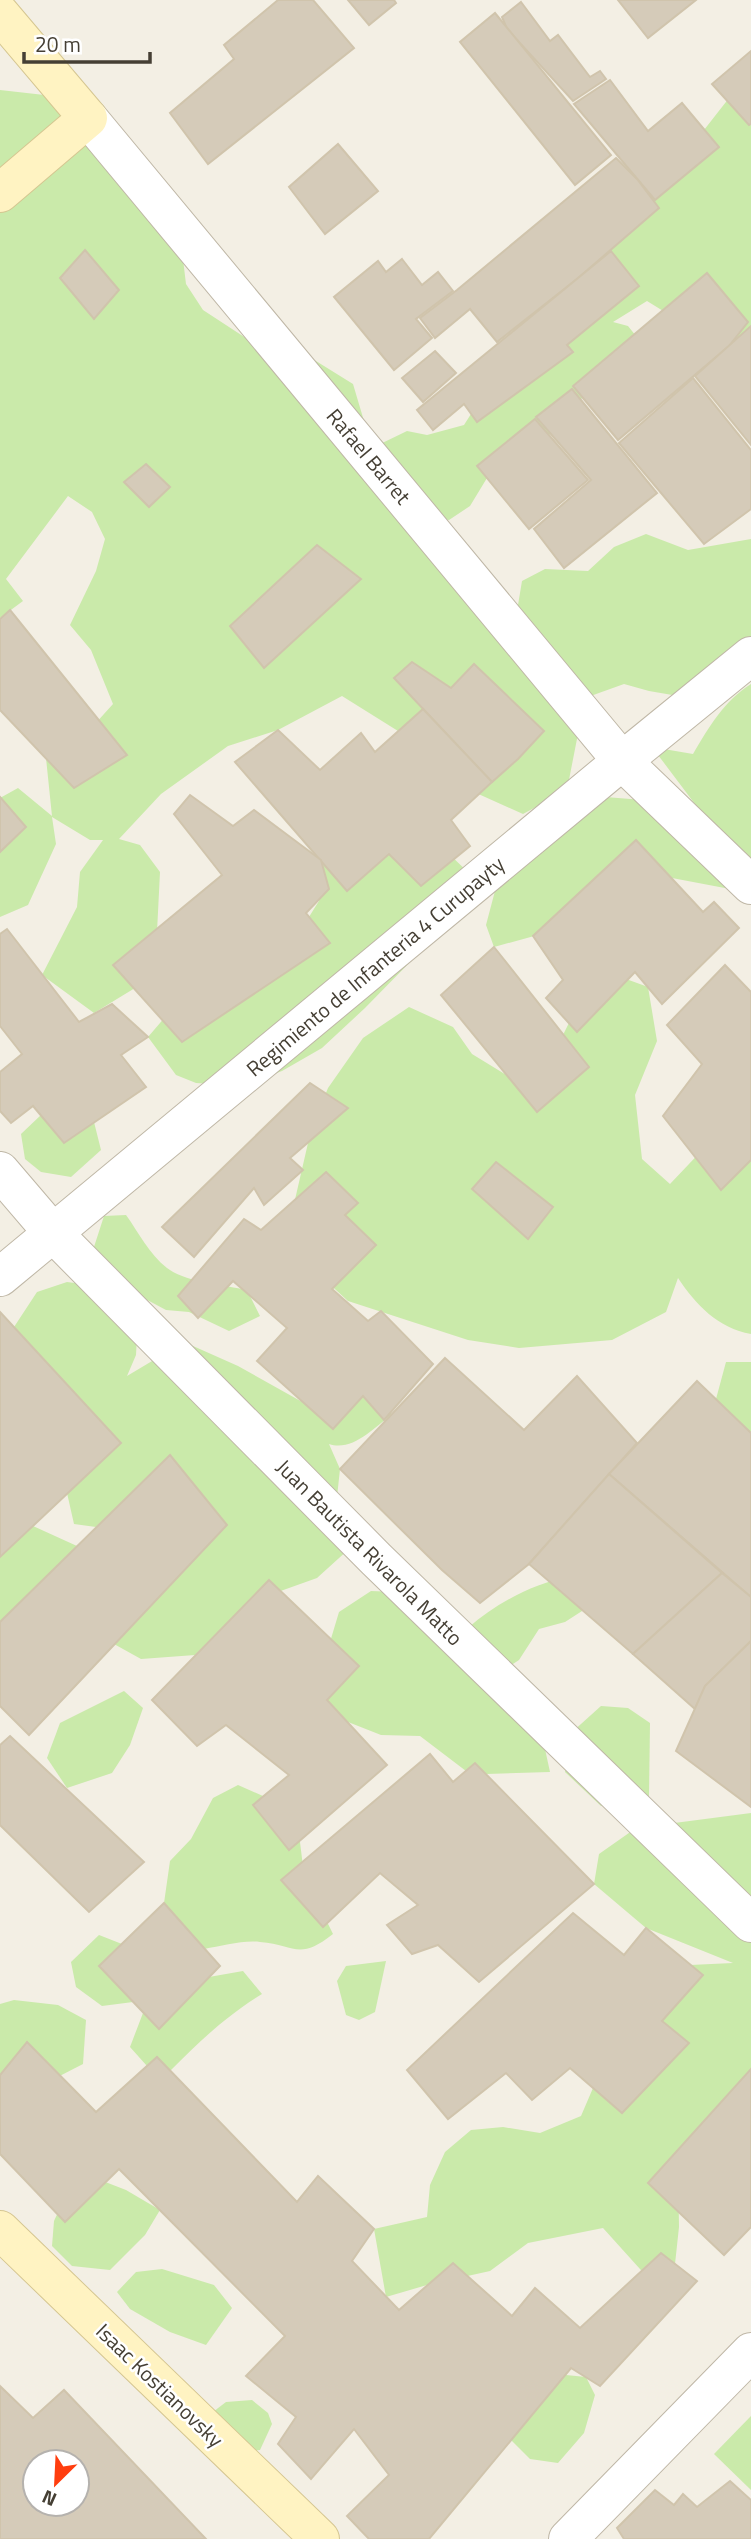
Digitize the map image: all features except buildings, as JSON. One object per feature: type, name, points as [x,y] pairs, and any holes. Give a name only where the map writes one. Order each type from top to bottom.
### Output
[{"type":"main road","name":"Rafael Barret","points":[[0,14],[89,118]]},
{"type":"main road","points":[[0,192],[89,118]]},
{"type":"main road","name":"Isaac Kostianovsky","points":[[0,2230],[320,2539]]},
{"type":"street","name":"Rafael Barret","points":[[89,118],[622,761],[751,886]]},
{"type":"street","name":"Regimiento de Infanteria 4 Curupayty","points":[[0,1278],[751,656]]},
{"type":"street","name":"Juan Bautista Rivarola Matto","points":[[0,1171],[53,1233],[376,1559],[751,1923]]},
{"type":"street","points":[[568,2539],[751,2352]]},
{"type":"green space","points":[[751,81],[751,348],[729,346],[647,301],[613,322],[628,326],[640,341],[575,405],[543,442],[487,478],[470,506],[449,520],[418,515],[516,617],[522,581],[545,569],[588,571],[614,547],[646,534],[688,550],[751,539],[751,650],[684,697],[624,684],[585,698],[567,790],[523,814],[454,783],[398,731],[342,696],[278,730],[228,746],[161,794],[119,839],[140,845],[160,872],[156,952],[135,988],[94,1013],[42,975],[77,907],[80,872],[103,840],[90,840],[52,817],[56,844],[28,905],[0,917],[0,798],[18,788],[52,816],[46,758],[85,735],[113,704],[91,650],[70,625],[96,571],[105,539],[92,512],[68,496],[6,579],[23,601],[0,618],[0,90],[71,98],[178,218],[186,284],[203,310],[255,344],[295,348],[353,384],[372,448],[407,431],[427,435],[464,425],[478,403],[577,279],[637,179],[674,165],[694,168],[704,130],[740,84]]},
{"type":"green space","points":[[751,684],[751,873],[730,889],[672,878],[621,912],[494,947],[486,925],[500,872],[593,796],[643,800],[704,816],[652,747],[693,754],[725,706]]},
{"type":"green space","points":[[343,828],[445,850],[474,878],[415,957],[322,1048],[282,1071],[242,1086],[196,1083],[176,1075],[148,1037],[202,974],[302,928],[319,901],[321,860]]},
{"type":"green space","points":[[596,968],[648,987],[657,1041],[635,1095],[642,1159],[670,1184],[707,1145],[751,1148],[751,1334],[718,1321],[692,1297],[678,1278],[666,1312],[612,1340],[519,1348],[468,1340],[348,1301],[312,1268],[291,1217],[311,1130],[328,1088],[363,1038],[409,1007],[453,1027],[472,1054],[508,1076],[563,1035]]},
{"type":"green space","points":[[41,1115],[94,1122],[101,1150],[71,1177],[41,1172],[25,1159],[21,1134]]},
{"type":"green space","points":[[126,1215],[150,1250],[167,1268],[194,1280],[247,1290],[260,1316],[229,1331],[189,1312],[166,1310],[136,1294],[136,1355],[127,1376],[184,1342],[238,1366],[313,1408],[395,1386],[391,1415],[354,1442],[338,1446],[329,1444],[340,1469],[337,1497],[349,1549],[317,1578],[247,1603],[195,1655],[141,1659],[114,1644],[164,1493],[114,1510],[96,1527],[74,1524],[67,1493],[90,1408],[56,1408],[14,1360],[14,1327],[37,1292],[67,1282],[113,1288],[93,1250],[104,1216]]},
{"type":"green space","points":[[726,1362],[751,1362],[751,1483],[716,1399]]},
{"type":"green space","points":[[33,1526],[77,1546],[66,1557],[32,1615],[0,1646],[0,1540]]},
{"type":"green space","points":[[570,1576],[596,1602],[565,1622],[539,1629],[519,1660],[495,1676],[545,1749],[550,1772],[486,1774],[466,1771],[420,1736],[381,1735],[348,1722],[327,1700],[327,1652],[339,1612],[371,1591],[396,1592],[468,1628],[491,1610],[516,1596],[542,1584]]},
{"type":"green space","points":[[124,1691],[143,1708],[130,1745],[112,1773],[67,1788],[47,1758],[60,1723]]},
{"type":"green space","points":[[601,1706],[628,1708],[650,1723],[649,1796],[601,1806],[565,1772],[571,1733]]},
{"type":"green space","points":[[238,1785],[281,1804],[300,1842],[304,1875],[333,1934],[312,1947],[297,1949],[253,1942],[204,1949],[164,1903],[170,1861],[191,1839],[213,1798]]},
{"type":"green space","points":[[751,1813],[751,2124],[678,2165],[679,2227],[675,2264],[649,2279],[603,2228],[528,2243],[490,2271],[386,2297],[374,2229],[427,2217],[430,2185],[445,2152],[471,2130],[503,2127],[540,2133],[581,2116],[593,2088],[641,2048],[690,1965],[733,1963],[646,1928],[594,1884],[599,1854],[636,1828]]},
{"type":"green space","points":[[99,1935],[122,1944],[140,1984],[133,2002],[102,2006],[76,1987],[71,1962]]},
{"type":"green space","points":[[386,1961],[375,2012],[359,2020],[346,2015],[337,1981],[346,1966]]},
{"type":"green space","points":[[243,1971],[262,1994],[236,2011],[170,2071],[147,2066],[130,2047],[143,2013],[183,2004],[209,1977]]},
{"type":"green space","points":[[14,2000],[58,2005],[86,2020],[83,2064],[48,2082],[0,2099],[0,2004]]},
{"type":"green space","points":[[95,2178],[126,2190],[160,2210],[145,2235],[110,2270],[72,2266],[52,2246],[54,2221],[68,2191]]},
{"type":"green space","points":[[162,2269],[214,2285],[232,2308],[206,2345],[170,2332],[130,2309],[117,2292],[136,2272]]},
{"type":"green space","points":[[523,2365],[586,2377],[595,2395],[584,2433],[558,2463],[530,2459],[496,2425]]},
{"type":"green space","points":[[252,2400],[268,2413],[272,2424],[260,2450],[232,2454],[209,2415],[226,2402]]},
{"type":"green space","points":[[751,2416],[751,2490],[714,2454]]}]
